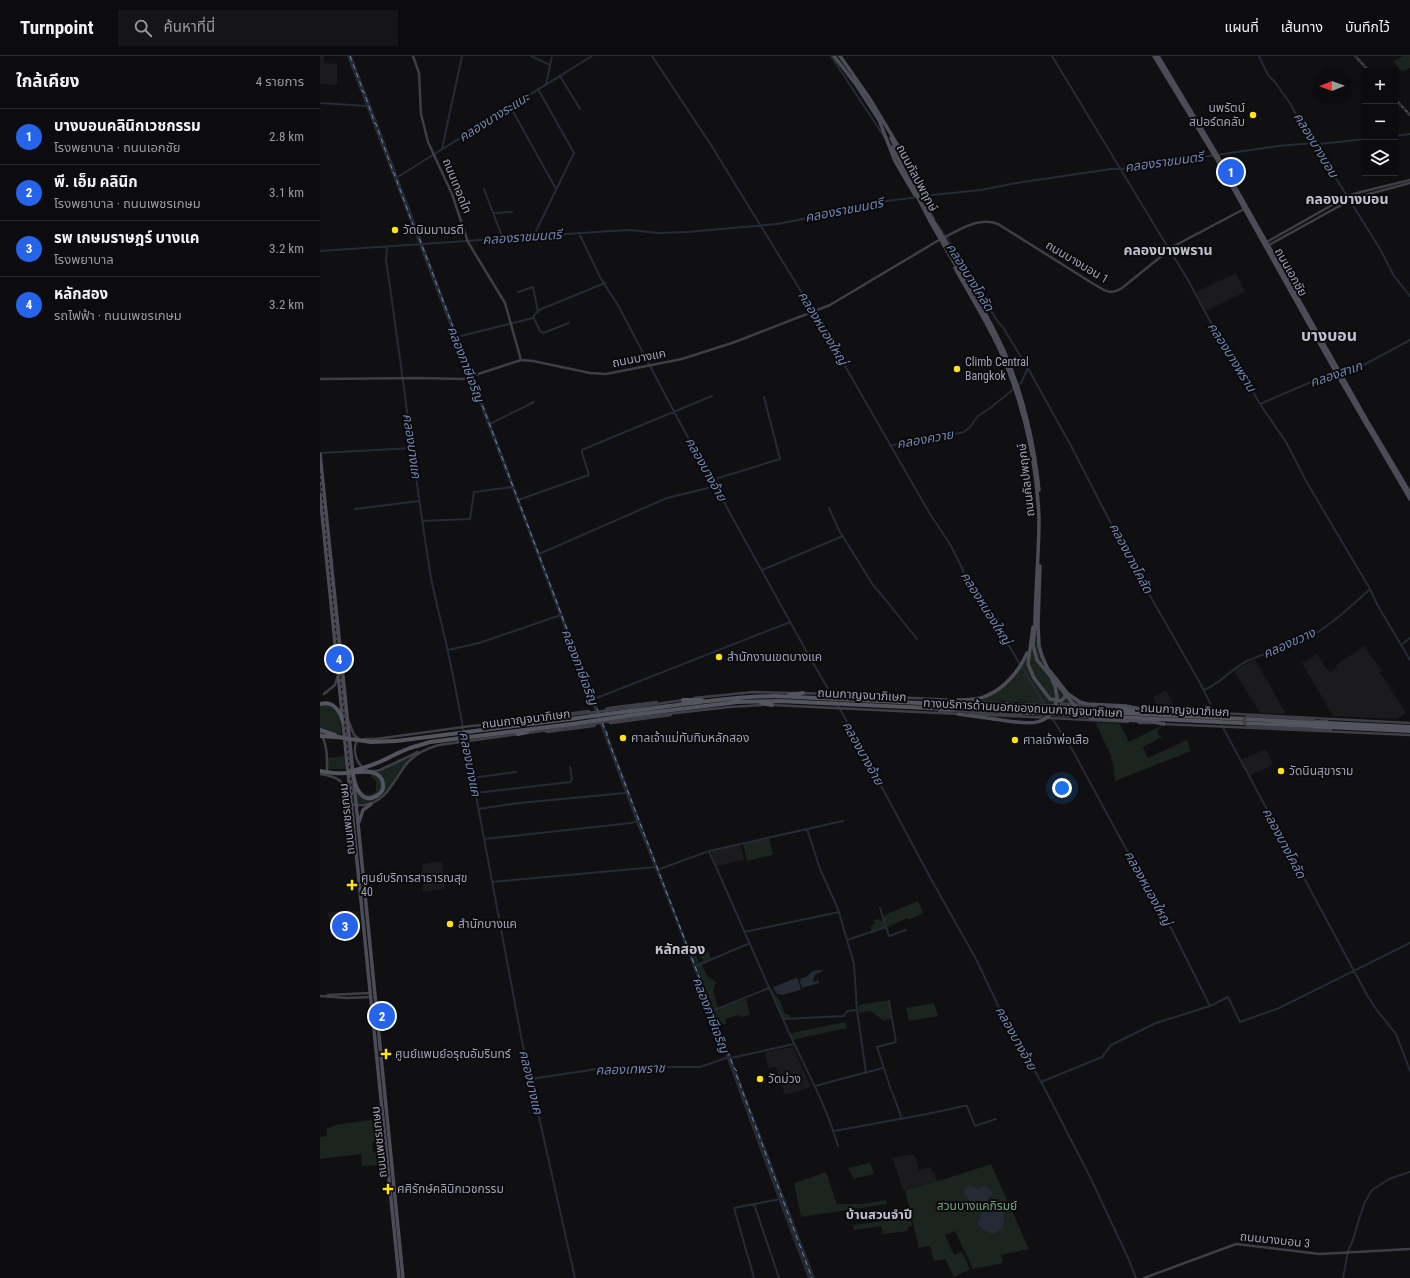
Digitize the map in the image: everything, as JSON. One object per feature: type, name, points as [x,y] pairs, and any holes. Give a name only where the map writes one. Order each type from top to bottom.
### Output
[{"type":"highway","points":[[775,696],[803,693]]},
{"type":"highway","name":"ถนนกาญจนาภิเษก","points":[[473,733],[499,728],[631,713],[716,699],[775,696],[825,696],[1038,709],[1164,722],[1210,722],[1228,725],[1410,731]]},
{"type":"highway","points":[[682,700],[716,699]]},
{"type":"highway","name":"ถนนกาญจนาภิเษก","points":[[631,713],[746,702],[780,701],[845,706],[1038,709]]},
{"type":"highway","points":[[746,702],[772,705]]},
{"type":"highway","points":[[320,704],[326,703],[333,705],[339,712],[343,722]]},
{"type":"highway","points":[[1118,708],[1152,714]]},
{"type":"highway","name":"ถนนกาญจนาภิเษก","points":[[1059,712],[1208,715],[1410,727]]},
{"type":"highway","points":[[499,728],[531,721]]},
{"type":"highway","name":"ถนนกาญจนาภิเษก","points":[[320,736],[357,739],[371,742],[396,741],[456,733],[539,728],[571,721]]},
{"type":"highway","points":[[518,734],[539,728]]},
{"type":"highway","points":[[320,732],[357,739]]},
{"type":"highway","name":"ถนนกาญจนาภิเษก","points":[[320,773],[327,774],[364,768],[422,743],[456,733]]},
{"type":"highway","points":[[327,774],[367,772],[375,774],[381,779],[383,789],[378,795],[370,798],[362,795],[356,788],[353,774]]},
{"type":"main road","name":"ถนนเทอดไท","points":[[413,56],[418,72],[422,123],[452,194],[467,241],[505,303],[521,360]]},
{"type":"main road","name":"ถนนกัลปพฤกษ์","points":[[834,56],[864,96],[881,125],[895,161],[921,206],[944,238],[958,273],[988,321]]},
{"type":"main road","name":"ถนนกัลปพฤกษ์","points":[[840,56],[867,95],[910,166],[922,192],[927,209],[984,308],[988,321]]},
{"type":"main road","name":"ถนนเอกชัย","points":[[1154,56],[1184,102]]},
{"type":"main road","name":"ถนนเอกชัย","points":[[1158,56],[1218,158],[1410,499]]},
{"type":"main road","name":"ถนนกัลปพฤกษ์","points":[[881,125],[888,134],[891,149],[930,221],[972,292]]},
{"type":"main road","name":"ถนนกัลปพฤกษ์","points":[[890,135],[928,212],[1004,350],[1028,424],[1034,449],[1040,502],[1041,533],[1038,605],[1039,644]]},
{"type":"main road","points":[[1297,227],[1350,200],[1410,180]]},
{"type":"main road","points":[[1267,245],[1347,197],[1394,185],[1410,184]]},
{"type":"main road","name":"ถนนบางบอน 1","points":[[944,238],[978,222],[986,221],[995,223],[1086,280],[1111,292],[1122,288],[1169,250],[1246,209]]},
{"type":"main road","name":"ถนนบางแค","points":[[320,379],[467,379],[521,360],[601,374],[682,359],[717,348],[816,311],[844,297],[944,238]]},
{"type":"main road","points":[[958,273],[962,270]]},
{"type":"main road","name":"ถนนเอกชัย","points":[[1339,375],[1410,493]]},
{"type":"main road","name":"ถนนกัลปพฤกษ์","points":[[1016,387],[1028,437],[1036,489],[1039,535],[1035,610]]},
{"type":"main road","name":"ถนนเพชรเกษม","points":[[320,454],[323,508]]},
{"type":"main road","name":"ถนนเพชรเกษม","points":[[320,494],[324,514],[345,692],[353,774],[351,804],[403,1278]]},
{"type":"main road","name":"ถนนเพชรเกษม","points":[[324,514],[343,722],[359,835],[372,995]]},
{"type":"main road","points":[[1035,610],[1034,649],[1037,660],[1081,713],[1091,718],[1213,726],[1228,725],[1410,735]]},
{"type":"main road","points":[[1035,610],[1028,660],[1032,674],[1047,697],[1050,699],[1061,701],[1065,697],[1064,688]]},
{"type":"main road","points":[[957,712],[1032,723],[1043,720],[1049,716],[1055,706],[1056,692],[1039,644]]},
{"type":"main road","points":[[1039,644],[1052,674],[1076,700],[1087,704]]},
{"type":"main road","points":[[841,697],[930,700],[979,698],[992,693],[1011,677],[1020,666],[1031,645]]},
{"type":"main road","points":[[324,694],[336,682],[338,669]]},
{"type":"main road","points":[[320,696],[334,688],[340,688],[345,692]]},
{"type":"main road","points":[[678,713],[669,716],[611,724],[606,711],[608,708],[618,706],[670,702],[747,693],[803,693],[825,696]]},
{"type":"main road","points":[[930,700],[1020,705],[1024,707],[1025,710],[1021,715],[957,712]]},
{"type":"main road","points":[[958,700],[1038,709],[1055,705],[1059,712]]},
{"type":"main road","points":[[631,713],[670,702]]},
{"type":"main road","points":[[1059,712],[1065,704],[1126,706],[1141,709]]},
{"type":"main road","points":[[522,721],[571,721],[631,713],[678,713],[729,707],[829,705]]},
{"type":"main road","name":"ทางบริการด้านนอกของถนนกาญจนาภิเษก","points":[[845,706],[1044,718],[1059,712]]},
{"type":"main road","points":[[1059,712],[1118,708],[1208,715]]},
{"type":"main road","points":[[347,713],[352,733],[357,739],[357,761],[361,767],[374,771],[426,749],[439,745],[458,743],[473,733],[540,717],[590,711],[592,712],[596,722],[594,726],[548,732],[531,732]]},
{"type":"main road","points":[[1223,716],[1410,723]]},
{"type":"main road","points":[[1335,719],[1314,720],[1248,716],[1244,720],[1245,724],[1248,726],[1313,729],[1338,732]]},
{"type":"main road","points":[[357,739],[456,733],[518,734],[571,721]]},
{"type":"main road","points":[[320,732],[326,747],[327,774],[338,779],[344,784],[351,804],[356,806],[371,804]]},
{"type":"main road","points":[[351,750],[356,749]]},
{"type":"main road","points":[[359,835],[362,813],[371,804],[386,794],[409,760],[426,749]]},
{"type":"main road","points":[[352,813],[356,810]]},
{"type":"main road","points":[[320,996],[347,998],[372,995]]},
{"type":"main road","name":"ถนนเพชรเกษม","points":[[392,1187],[399,1278]]},
{"type":"main road","name":"ถนนบางบอน 3","points":[[1144,1278],[1236,1244],[1315,1253],[1348,1253],[1410,1249]]},
{"type":"shaded area","points":[[320,56],[324,56],[324,63],[337,64],[337,85],[320,84]]},
{"type":"shaded area","points":[[1236,273],[1245,292],[1206,311],[1196,292]]},
{"type":"shaded area","points":[[1364,646],[1382,671],[1380,672],[1406,713],[1397,719],[1333,716],[1302,663],[1317,654],[1330,673],[1337,667],[1336,665]]},
{"type":"shaded area","points":[[1255,659],[1286,714],[1260,713],[1234,671]]},
{"type":"shaded area","points":[[1166,690],[1174,706],[1170,708],[1158,707],[1153,697]]},
{"type":"shaded area","points":[[1266,749],[1273,765],[1250,776],[1241,760]]},
{"type":"shaded area","points":[[740,844],[744,860],[717,866],[711,851]]},
{"type":"shaded area","points":[[442,861],[445,889],[423,892],[422,864]]},
{"type":"shaded area","points":[[359,911],[361,932],[337,935],[336,931],[331,931],[328,912]]},
{"type":"shaded area","points":[[793,1047],[811,1087],[785,1095],[776,1067],[768,1068],[765,1052]]},
{"type":"shaded area","points":[[914,1154],[919,1170],[931,1167],[932,1173],[934,1173],[937,1181],[903,1190],[892,1158]]},
{"type":"green space","points":[[1404,56],[1410,56],[1410,68],[1402,72],[1393,61]]},
{"type":"green space","points":[[1036,629],[1039,652],[1044,664],[1065,692],[1079,703],[1054,704],[979,700],[997,692],[1025,661]]},
{"type":"green space","points":[[325,704],[331,706],[338,714],[341,724],[342,740],[325,739],[320,732],[320,705]]},
{"type":"green space","points":[[1095,722],[1120,724],[1129,742],[1162,726],[1158,730],[1158,735],[1162,737],[1143,747],[1148,758],[1187,740],[1191,751],[1115,781],[1113,763],[1110,759],[1112,758]]},
{"type":"green space","points":[[345,756],[347,769],[328,769],[328,758]]},
{"type":"green space","points":[[411,757],[398,773],[389,789],[370,802],[358,804],[357,792],[363,797],[374,796],[368,796],[362,793],[363,792],[373,794],[376,791],[376,781],[371,776],[371,771],[375,771]]},
{"type":"green space","points":[[769,838],[773,855],[747,861],[743,844]]},
{"type":"green space","points":[[918,901],[923,913],[909,920],[907,918],[872,933],[870,926],[875,924],[873,920],[884,920],[883,916]]},
{"type":"green space","points":[[708,951],[711,959],[701,963],[708,977],[716,983],[713,990],[718,1008],[746,999],[750,1015],[741,1017],[738,1015],[725,1019],[726,1024],[719,1025],[693,957],[696,956],[699,962],[703,961],[701,955]]},
{"type":"green space","points":[[768,984],[780,1001],[785,1014],[790,1015],[790,1019],[783,1020]]},
{"type":"green space","points":[[889,1000],[893,1019],[883,1020],[870,1011],[859,1013],[858,1005]]},
{"type":"green space","points":[[934,1003],[938,1016],[909,1021],[906,1008]]},
{"type":"green space","points":[[845,1022],[847,1028],[792,1040],[791,1033]]},
{"type":"green space","points":[[368,1120],[380,1121],[382,1141],[372,1142],[373,1152],[381,1152],[382,1157],[385,1157],[386,1173],[383,1174],[382,1165],[362,1166],[361,1154],[320,1159],[320,1137],[327,1136],[326,1129],[336,1125]]},
{"type":"green space","points":[[870,1163],[874,1174],[854,1179],[848,1168]]},
{"type":"green space","name":"สวนบางแคภิรมย์","points":[[991,1164],[1029,1249],[1001,1255],[1003,1263],[973,1269],[955,1231],[945,1235],[954,1255],[962,1252],[970,1269],[954,1277],[945,1259],[934,1261],[930,1246],[919,1248],[905,1190]]},
{"type":"green space","points":[[826,1172],[837,1204],[862,1204],[886,1200],[887,1204],[801,1217],[794,1183]]},
{"type":"green space","points":[[910,1217],[912,1226],[908,1227],[908,1231],[883,1234],[881,1226],[854,1230],[853,1225]]},
{"type":"water","name":"คลองภาษีเจริญ","points":[[347,56],[352,56],[642,825],[815,1278],[808,1278],[683,939],[638,827],[526,526]]},
{"type":"water","points":[[813,971],[823,971],[815,975],[813,980],[814,982],[819,980],[819,983],[802,988],[800,981],[801,978],[806,977]]},
{"type":"water","points":[[796,978],[798,979],[801,990],[782,995],[777,994],[773,987]]},
{"type":"water","points":[[970,1185],[979,1189],[982,1186],[985,1186],[992,1191],[992,1195],[988,1199],[989,1201],[1004,1214],[1003,1227],[996,1233],[989,1233],[978,1224],[981,1213],[970,1205],[969,1199],[964,1192],[966,1187]]},
{"type":"waterway","points":[[442,149],[462,56]]},
{"type":"waterway","points":[[531,56],[550,65]]},
{"type":"waterway","points":[[546,84],[552,56]]},
{"type":"waterway","name":"คลองบางระแนะ","points":[[396,178],[592,56]]},
{"type":"waterway","name":"คลองหนองใหญ่","points":[[652,56],[711,145],[818,319],[930,514],[950,544],[965,576],[973,586],[1047,709]]},
{"type":"waterway","name":"คลองบางโคลัด","points":[[831,56],[885,138]]},
{"type":"waterway","name":"คลองบางพราน","points":[[1052,56],[1188,280],[1210,321],[1260,404],[1286,442],[1306,481],[1410,660]]},
{"type":"waterway","name":"คลองบางบอน","points":[[1259,56],[1268,75],[1275,82],[1291,105],[1380,249],[1394,276],[1410,296]]},
{"type":"waterway","points":[[560,76],[580,109]]},
{"type":"waterway","name":"คลองบางอ้าย","points":[[533,237],[574,153],[538,89]]},
{"type":"waterway","points":[[320,103],[367,106]]},
{"type":"waterway","points":[[510,106],[556,189]]},
{"type":"waterway","name":"คลองราชมนตรี","points":[[1398,136],[1410,134]]},
{"type":"waterway","name":"คลองราชมนตรี","points":[[923,196],[981,190],[1016,183],[1278,146],[1314,143],[1319,144],[1362,139]]},
{"type":"waterway","points":[[484,189],[503,239]]},
{"type":"waterway","name":"คลองราชมนตรี","points":[[320,251],[611,231],[631,230],[657,233],[687,232],[777,224],[839,212],[863,204],[919,197]]},
{"type":"waterway","name":"คลองบางโคลัด","points":[[928,208],[934,218]]},
{"type":"waterway","points":[[494,213],[512,212]]},
{"type":"waterway","name":"คลองบางโคลัด","points":[[937,224],[970,273],[996,319],[1004,329],[1030,372],[1070,444],[1133,566],[1200,683],[1215,713]]},
{"type":"waterway","name":"คลองบางอ้าย","points":[[579,233],[600,277],[619,307],[679,421],[841,711],[931,879],[976,959],[1003,1016],[1015,1034],[1047,1093],[1091,1179],[1136,1278]]},
{"type":"waterway","name":"คลองบางแค","points":[[387,247],[386,260],[431,578],[464,733]]},
{"type":"waterway","name":"คลองภาษีเจริญ","points":[[457,337],[533,318],[539,310],[605,283]]},
{"type":"waterway","points":[[518,292],[533,287],[538,312]]},
{"type":"waterway","points":[[534,318],[540,331],[543,333],[569,323]]},
{"type":"waterway","name":"คลองสาเก","points":[[1260,404],[1318,379],[1360,367],[1410,340]]},
{"type":"waterway","name":"คลองควาย","points":[[890,446],[916,439],[947,436],[964,432],[970,427],[978,416],[1021,383],[1028,368]]},
{"type":"waterway","points":[[518,500],[589,475],[582,450],[712,396]]},
{"type":"waterway","points":[[712,480],[780,459],[764,397]]},
{"type":"waterway","points":[[490,424],[534,402]]},
{"type":"waterway","points":[[320,453],[413,448]]},
{"type":"waterway","points":[[539,554],[667,498],[716,486]]},
{"type":"waterway","points":[[422,521],[470,519],[474,492],[512,487]]},
{"type":"waterway","points":[[355,509],[419,501]]},
{"type":"waterway","points":[[829,508],[840,532],[873,585],[917,639]]},
{"type":"waterway","points":[[762,570],[843,536]]},
{"type":"waterway","name":"คลองขวาง","points":[[1204,690],[1247,661],[1302,641],[1311,636],[1338,617],[1370,589]]},
{"type":"waterway","points":[[448,650],[479,643],[561,615]]},
{"type":"waterway","name":"คลองภาษีเจริญ","points":[[594,699],[790,622]]},
{"type":"waterway","points":[[1401,645],[1410,638]]},
{"type":"waterway","name":"คลองหนองใหญ่","points":[[1041,1082],[1102,1057],[1111,1045],[1156,1023],[1210,1006],[1170,926],[1073,751],[1052,718]]},
{"type":"waterway","name":"คลองบางโคลัด","points":[[1220,722],[1367,995],[1396,1034],[1410,1071]]},
{"type":"waterway","name":"คลองบางแค","points":[[465,737],[522,1041],[575,1278]]},
{"type":"waterway","points":[[476,793],[570,782],[572,779],[570,767]]},
{"type":"waterway","points":[[473,778],[516,772]]},
{"type":"waterway","points":[[478,809],[519,803],[626,793]]},
{"type":"waterway","points":[[484,839],[631,823],[637,821]]},
{"type":"waterway","points":[[657,870],[709,851],[843,821]]},
{"type":"waterway","points":[[807,829],[820,869],[838,909],[854,964],[857,1010],[866,1073]]},
{"type":"waterway","points":[[709,851],[786,1026],[821,1100],[838,1146]]},
{"type":"waterway","points":[[492,882],[656,867]]},
{"type":"waterway","points":[[880,908],[889,936],[906,930]]},
{"type":"waterway","points":[[744,932],[839,912]]},
{"type":"waterway","points":[[847,940],[886,927]]},
{"type":"waterway","points":[[694,967],[750,943]]},
{"type":"waterway","points":[[1210,1006],[1228,997],[1240,1022],[1279,1008],[1410,943]]},
{"type":"waterway","name":"คลองภาษีเจริญ","points":[[712,1011],[769,988]]},
{"type":"waterway","points":[[889,1001],[896,1042],[877,1047],[891,1090]]},
{"type":"waterway","points":[[784,1019],[844,1016],[847,1011],[857,1010]]},
{"type":"waterway","points":[[731,1058],[794,1044]]},
{"type":"waterway","name":"คลองเทพราช","points":[[531,1079],[610,1067],[700,1067],[729,1057]]},
{"type":"waterway","points":[[815,1086],[883,1068]]},
{"type":"waterway","points":[[892,1092],[902,1119]]},
{"type":"waterway","points":[[834,1131],[964,1106],[967,1106],[975,1126],[996,1119]]},
{"type":"waterway","points":[[1343,1278],[1348,1251],[1365,1202],[1372,1190],[1389,1179],[1410,1172]]},
{"type":"waterway","points":[[754,1278],[734,1208],[780,1199]]},
{"type":"waterway","points":[[754,1204],[779,1278]]},
{"type":"ferry route","points":[[350,56],[362,91],[364,92],[373,122],[376,124],[392,172],[394,173],[467,364],[466,368],[469,370],[599,714]]},
{"type":"ferry route","points":[[602,723],[734,1068],[737,1071],[736,1074],[812,1278]]},
{"type":"railway","points":[[1355,56],[1366,68]]},
{"type":"railway","points":[[1398,102],[1410,115]]},
{"type":"railway","points":[[320,473],[352,794]]},
{"type":"place","name":"นพรัตน์ สปอร์ตคลับ","points":[[1253,115]]},
{"type":"place","name":"บางบอนคลินิกเวชกรรม","points":[[1231,172]]},
{"type":"place","name":"วัดนิมมานรดี","points":[[395,230]]},
{"type":"place","name":"Climb Central Bangkok","points":[[957,369]]},
{"type":"place","name":"สำนักงานเขตบางแค","points":[[719,657]]},
{"type":"place","name":"หลักสอง","points":[[339,659]]},
{"type":"place","name":"ศาลเจ้าแม่ทับทิมหลักสอง","points":[[623,738]]},
{"type":"place","name":"ศาลเจ้าพ่อเสือ","points":[[1015,740]]},
{"type":"place","name":"วัดนินสุขาราม","points":[[1281,771]]},
{"type":"place","name":"ศูนย์บริการสาธารณสุข 40","points":[[352,885]]},
{"type":"place","name":"สำนักบางแค","points":[[450,924]]},
{"type":"place","name":"รพ เกษมราษฎร์ บางแค","points":[[345,926]]},
{"type":"place","name":"พี. เอ็ม คลินิก","points":[[382,1016]]},
{"type":"place","name":"ศูนย์แพมย์อรุณอัมรินทร์","points":[[386,1054]]},
{"type":"place","name":"วัดม่วง","points":[[760,1079]]},
{"type":"place","name":"ศศิรักษ์คลินิกเวชกรรม","points":[[388,1189]]},
{"type":"district","name":"คลองบางบอน","points":[[1347,199]]},
{"type":"district","name":"คลองบางพราน","points":[[1168,250]]},
{"type":"district","name":"บางบอน","points":[[1329,335]]},
{"type":"district","name":"หลักสอง","points":[[680,949]]},
{"type":"district","name":"บ้านสวนจำปี","points":[[879,1214]]}]
